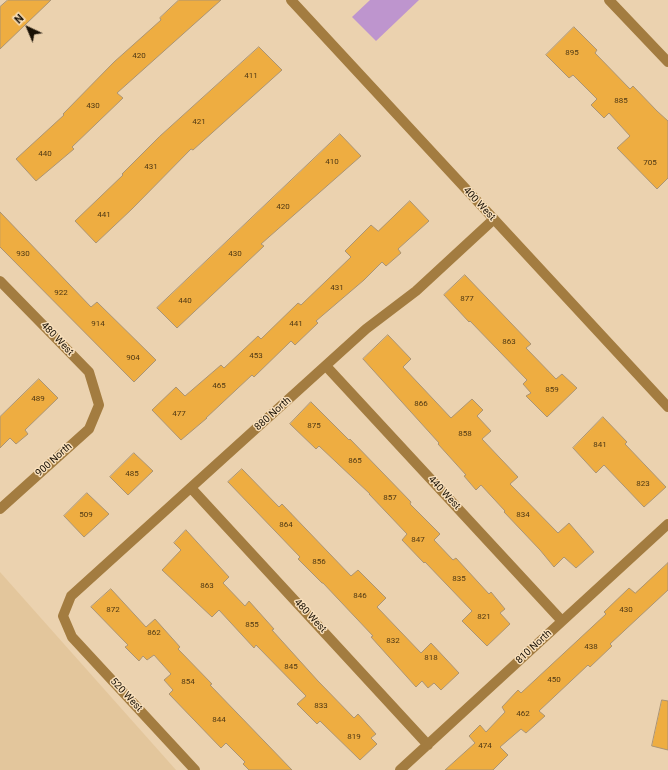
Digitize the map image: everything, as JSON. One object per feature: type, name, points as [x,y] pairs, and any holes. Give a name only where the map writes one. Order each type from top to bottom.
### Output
[{"type":"street","name":"400 West","points":[[291,0],[668,408]]},
{"type":"street","points":[[609,0],[668,62]]},
{"type":"street","name":"880 North","points":[[63,616],[71,596],[366,329],[416,291],[494,219]]},
{"type":"street","name":"480 West","points":[[0,282],[89,372],[99,405]]},
{"type":"street","name":"440 West","points":[[326,366],[562,621]]},
{"type":"street","name":"900 North","points":[[0,509],[89,429],[99,405]]},
{"type":"street","name":"480 West","points":[[191,488],[428,745]]},
{"type":"street","name":"810 North","points":[[400,770],[668,524]]},
{"type":"street","name":"520 West","points":[[63,616],[72,637],[195,770]]},
{"type":"shaded area","points":[[370,0],[419,0],[376,41],[352,17]]},
{"type":"shaded area","points":[[0,572],[176,770],[0,770]]},
{"type":"building","points":[[8,0],[51,0],[0,49],[0,7]]},
{"type":"building","points":[[179,0],[221,0],[117,93],[123,98],[72,147],[74,149],[36,181],[16,159],[64,115],[63,114],[114,62],[161,20],[160,18]]},
{"type":"building","points":[[574,27],[597,50],[595,53],[630,89],[633,86],[668,121],[668,178],[657,189],[617,148],[630,136],[609,113],[604,118],[591,105],[597,99],[573,75],[569,78],[546,55]]},
{"type":"building","points":[[259,47],[282,70],[193,150],[191,149],[96,243],[75,221],[123,175],[122,174],[159,137]]},
{"type":"building","points":[[340,134],[361,156],[261,244],[264,246],[177,328],[157,308]]},
{"type":"building","points":[[410,201],[429,221],[398,249],[401,253],[386,266],[382,262],[364,280],[316,321],[318,323],[295,345],[291,341],[254,377],[252,375],[207,418],[181,440],[152,410],[176,387],[185,396],[221,365],[224,368],[258,336],[261,339],[298,303],[301,305],[351,257],[345,251],[371,225],[378,231]]},
{"type":"building","points":[[0,212],[91,307],[97,302],[156,360],[134,382],[0,247]]},
{"type":"building","points":[[465,275],[531,344],[526,348],[556,379],[562,374],[577,388],[547,417],[526,396],[531,393],[523,384],[527,380],[444,295]]},
{"type":"building","points":[[388,335],[411,359],[403,367],[451,418],[472,399],[483,410],[477,416],[491,431],[482,439],[518,477],[510,484],[558,533],[569,523],[594,552],[576,568],[564,557],[554,567],[481,485],[476,490],[464,476],[466,475],[438,444],[439,443],[363,359]]},
{"type":"building","points":[[39,379],[58,398],[25,430],[28,434],[16,444],[10,438],[0,448],[0,417]]},
{"type":"building","points":[[311,402],[349,440],[350,439],[440,534],[434,540],[453,560],[456,558],[489,594],[491,592],[505,609],[500,613],[510,624],[487,646],[462,621],[472,611],[402,540],[407,534],[370,494],[319,446],[316,449],[290,424]]},
{"type":"building","points":[[603,417],[627,442],[625,444],[666,487],[644,507],[604,465],[596,473],[573,448]]},
{"type":"building","points":[[134,453],[153,471],[128,495],[110,477]]},
{"type":"building","points":[[242,469],[279,507],[282,504],[351,576],[358,570],[386,598],[377,607],[421,653],[431,643],[459,673],[441,690],[434,683],[428,688],[422,681],[416,687],[371,637],[373,636],[298,559],[300,557],[228,482]]},
{"type":"building","points":[[87,493],[109,514],[84,537],[64,516]]},
{"type":"building","points":[[186,530],[229,577],[223,583],[245,606],[249,601],[274,629],[272,630],[318,681],[354,718],[358,714],[376,734],[371,738],[377,744],[360,760],[320,721],[317,724],[297,704],[306,696],[256,645],[254,648],[219,610],[212,617],[162,570],[181,550],[174,543]]},
{"type":"building","points":[[668,563],[668,590],[610,644],[612,646],[590,667],[588,665],[539,711],[545,716],[526,733],[521,729],[500,747],[508,755],[493,770],[445,770],[475,743],[469,736],[480,725],[486,732],[505,712],[502,707],[518,690],[521,693],[606,614],[604,612],[629,588],[635,593]]},
{"type":"building","points":[[111,589],[146,627],[155,619],[180,647],[178,649],[212,684],[210,685],[292,770],[249,770],[243,764],[245,762],[226,743],[221,748],[169,694],[173,690],[164,680],[171,674],[154,655],[147,660],[143,656],[139,661],[125,647],[128,645],[91,607]]},
{"type":"building","points":[[662,700],[668,701],[668,750],[652,746]]}]
